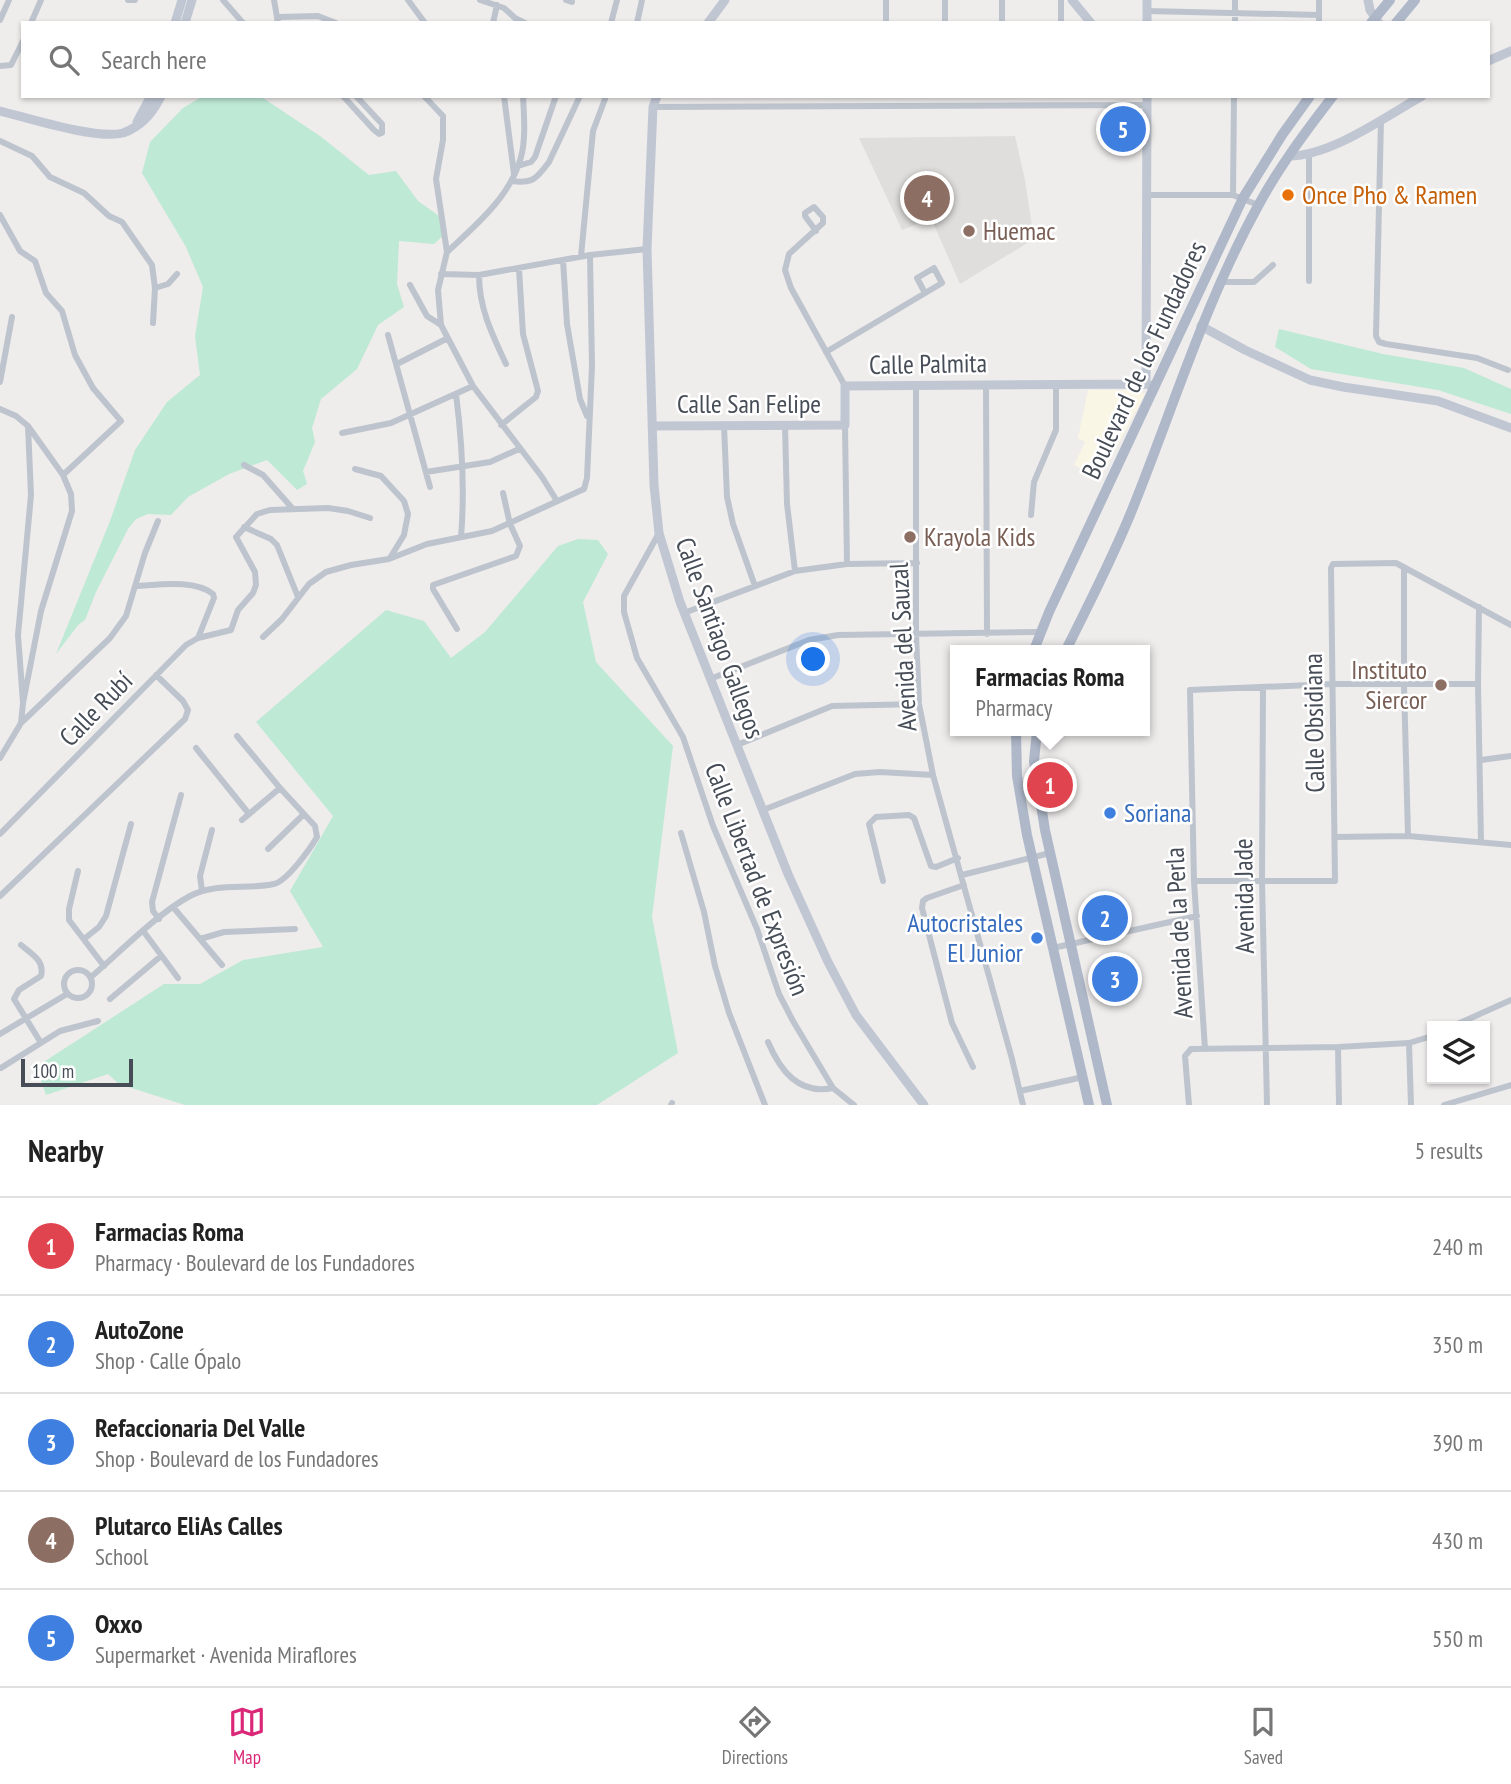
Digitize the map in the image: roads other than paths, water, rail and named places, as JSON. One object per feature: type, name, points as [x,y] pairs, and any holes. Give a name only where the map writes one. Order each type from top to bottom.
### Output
[{"type":"main road","points":[[1375,21],[1391,0]]},
{"type":"main road","points":[[1398,21],[1415,0]]},
{"type":"main road","name":"Boulevard de los Fundadores","points":[[1036,645],[1151,385],[1192,305],[1238,196],[1309,98]]},
{"type":"main road","name":"Boulevard de los Fundadores","points":[[1068,645],[1130,515],[1201,326],[1258,205],[1289,156],[1332,98]]},
{"type":"main road","points":[[1192,305],[1193,313],[1201,326]]},
{"type":"main road","points":[[1016,736],[1017,776],[1032,858],[1089,1105]]},
{"type":"main road","points":[[1036,736],[1034,761],[1036,780],[1049,853],[1107,1105]]},
{"type":"street","points":[[0,20],[9,0]]},
{"type":"street","points":[[32,21],[41,0]]},
{"type":"street","points":[[128,0],[135,0]]},
{"type":"street","points":[[176,21],[182,0]]},
{"type":"street","points":[[187,21],[192,0]]},
{"type":"street","points":[[223,0],[241,21]]},
{"type":"street","points":[[274,0],[278,20],[318,16],[331,21]]},
{"type":"street","points":[[408,0],[424,21]]},
{"type":"street","points":[[481,0],[498,5],[522,21]]},
{"type":"street","points":[[612,21],[617,0]]},
{"type":"street","points":[[637,21],[642,0]]},
{"type":"street","points":[[709,21],[725,0]]},
{"type":"street","points":[[886,0],[886,21]]},
{"type":"street","points":[[945,0],[945,21]]},
{"type":"street","points":[[1002,0],[1002,21]]},
{"type":"street","points":[[1061,0],[1061,21]]},
{"type":"street","points":[[1072,0],[1089,21]]},
{"type":"street","points":[[1147,0],[1147,21]]},
{"type":"street","points":[[1235,0],[1235,21]]},
{"type":"street","points":[[1147,11],[1319,19],[1319,0]]},
{"type":"street","points":[[1368,0],[1375,21]]},
{"type":"street","points":[[494,21],[498,5]]},
{"type":"street","points":[[0,66],[11,65],[21,45]]},
{"type":"street","points":[[1490,60],[1511,51]]},
{"type":"street","points":[[135,126],[150,98]]},
{"type":"street","points":[[0,111],[78,130],[111,134],[135,126],[152,112],[160,98]]},
{"type":"street","points":[[345,98],[374,130],[382,133],[382,124],[358,98]]},
{"type":"street","points":[[426,98],[443,116],[443,140],[436,179],[447,252],[438,290],[441,325],[473,386],[557,501]]},
{"type":"street","points":[[504,98],[513,178]]},
{"type":"street","points":[[447,252],[485,214],[513,178],[522,153],[523,98]]},
{"type":"street","points":[[518,166],[535,158],[555,98]]},
{"type":"street","points":[[513,178],[524,183],[536,177],[543,169],[579,98]]},
{"type":"street","name":"Calle Santiago Gallegos","points":[[656,98],[653,107],[647,249],[655,513],[659,533],[684,613],[710,679],[788,874],[842,993],[924,1105]]},
{"type":"street","points":[[886,98],[886,105]]},
{"type":"street","points":[[944,98],[944,104]]},
{"type":"street","points":[[1001,98],[1001,105]]},
{"type":"street","points":[[1059,105],[1060,98]]},
{"type":"street","points":[[1234,98],[1238,196]]},
{"type":"street","points":[[1289,156],[1309,155],[1329,148],[1418,98]]},
{"type":"street","points":[[581,257],[593,131],[605,99]]},
{"type":"street","points":[[653,107],[1059,105],[1147,100],[1151,385]]},
{"type":"street","points":[[1381,119],[1376,336],[1380,342],[1386,344],[1477,358],[1508,370]]},
{"type":"street","points":[[0,141],[32,156],[50,177],[84,193],[122,222],[152,265],[155,288],[153,323]]},
{"type":"street","points":[[1309,155],[1309,281]]},
{"type":"street","points":[[1147,195],[1238,196],[1258,205]]},
{"type":"street","points":[[0,215],[20,251],[35,261],[46,293],[62,311],[75,355],[93,388],[121,421],[63,475]]},
{"type":"street","name":"Calle Palmita","points":[[817,230],[789,254],[785,271],[791,288],[845,386],[1056,383],[1151,385]]},
{"type":"street","points":[[441,274],[479,275],[590,255],[647,249]]},
{"type":"street","points":[[263,637],[282,620],[309,583],[326,572],[389,559],[427,544],[476,535],[510,524],[584,489],[587,483],[592,366],[590,255]]},
{"type":"street","points":[[563,260],[568,324],[580,400],[588,418]]},
{"type":"street","points":[[1221,282],[1254,282],[1273,265]]},
{"type":"street","points":[[826,352],[942,283],[933,268],[917,278],[925,293]]},
{"type":"street","points":[[501,425],[536,397],[538,391],[523,334],[519,269]]},
{"type":"street","points":[[155,288],[168,284],[177,274]]},
{"type":"street","points":[[479,275],[482,309],[506,364]]},
{"type":"street","points":[[410,285],[427,316],[441,325]]},
{"type":"street","points":[[0,382],[12,317]]},
{"type":"street","points":[[1201,326],[1310,380],[1438,401],[1511,428]]},
{"type":"street","points":[[388,335],[430,487]]},
{"type":"street","points":[[397,365],[446,339]]},
{"type":"street","points":[[1031,516],[1034,482],[1056,430],[1056,383]]},
{"type":"street","points":[[986,384],[987,634]]},
{"type":"street","name":"Avenida del Sauzal","points":[[916,385],[916,635],[919,704],[933,775],[958,858],[1023,1105]]},
{"type":"street","points":[[342,433],[391,423],[473,386]]},
{"type":"street","points":[[845,386],[847,564]]},
{"type":"street","points":[[456,394],[463,467],[461,537]]},
{"type":"street","points":[[0,409],[16,416],[28,426],[63,475],[71,494],[72,511],[41,611],[21,723]]},
{"type":"street","points":[[724,425],[727,497],[733,524],[755,586]]},
{"type":"street","points":[[785,425],[787,505],[795,571]]},
{"type":"street","name":"Calle San Felipe","points":[[652,426],[845,425]]},
{"type":"street","points":[[23,703],[18,635],[31,495],[28,426]]},
{"type":"street","points":[[426,472],[490,462],[519,449]]},
{"type":"street","points":[[244,465],[263,475],[293,509]]},
{"type":"street","points":[[355,468],[381,476],[404,501],[408,514],[404,536],[389,559]]},
{"type":"street","points":[[457,629],[433,585],[516,556],[520,545],[510,524],[503,493]]},
{"type":"street","points":[[298,597],[277,545],[271,538],[244,527],[257,514],[270,510],[328,508],[370,518]]},
{"type":"street","points":[[0,758],[21,723],[110,638],[126,616],[158,521]]},
{"type":"street","name":"Calle Rubí","points":[[0,834],[186,645],[198,638],[231,630],[238,610],[253,593],[256,584],[255,572],[236,537],[244,527]]},
{"type":"street","name":"Calle Libertad de Expresión","points":[[659,533],[624,596],[624,612],[637,658],[683,737],[713,826],[757,929],[779,994],[833,1087],[854,1105]]},
{"type":"street","name":"Calle Obsidiana","points":[[1262,881],[1335,881],[1331,568],[1333,564],[1386,562],[1404,567]]},
{"type":"street","points":[[684,613],[795,571],[847,564],[916,563]]},
{"type":"street","points":[[1408,836],[1404,567],[1511,625]]},
{"type":"street","points":[[136,586],[188,586],[208,590],[213,594],[214,598],[198,638]]},
{"type":"street","points":[[1479,607],[1481,842]]},
{"type":"street","points":[[710,679],[809,640],[838,635],[1040,632]]},
{"type":"street","points":[[0,896],[185,719],[188,710],[184,701],[156,675]]},
{"type":"street","points":[[1263,687],[1478,684]]},
{"type":"street","name":"Avenida de la Perla","points":[[1189,1105],[1185,1056],[1188,1052],[1205,1049],[1194,881],[1190,690],[1263,687]]},
{"type":"street","name":"Avenida Jade","points":[[1263,687],[1262,881],[1267,1105]]},
{"type":"street","points":[[737,745],[832,706],[919,704]]},
{"type":"street","points":[[91,978],[173,907],[202,891],[216,887],[276,884],[290,872],[317,838],[315,826],[237,736]]},
{"type":"street","points":[[196,748],[249,814]]},
{"type":"street","points":[[1481,760],[1511,756]]},
{"type":"street","points":[[763,810],[855,774],[880,772],[933,775]]},
{"type":"street","points":[[242,820],[280,788]]},
{"type":"street","points":[[159,919],[153,911],[152,902],[181,795]]},
{"type":"street","points":[[268,849],[304,814]]},
{"type":"street","points":[[883,881],[869,824],[876,817],[909,815],[914,818],[931,866],[936,867],[958,858]]},
{"type":"street","points":[[84,939],[99,927],[106,916],[131,824]]},
{"type":"street","points":[[202,891],[200,876],[212,830]]},
{"type":"street","points":[[681,833],[729,1013],[765,1105]]},
{"type":"street","points":[[1335,837],[1408,836],[1511,845]]},
{"type":"street","points":[[962,875],[1049,853]]},
{"type":"street","points":[[78,871],[69,920],[104,966]]},
{"type":"street","points":[[1194,881],[1262,881]]},
{"type":"street","points":[[964,885],[927,898],[923,901],[922,908],[953,1024],[973,1067]]},
{"type":"street","points":[[173,907],[222,965]]},
{"type":"street","points":[[1053,948],[1197,916]]},
{"type":"street","points":[[200,939],[224,932],[295,929]]},
{"type":"street","points":[[144,932],[178,978]]},
{"type":"street","points":[[21,945],[41,963],[43,970],[41,976],[15,993],[14,999],[41,1043]]},
{"type":"street","points":[[110,999],[162,956]]},
{"type":"street","points":[[81,970],[91,978],[92,985],[86,996],[74,998],[67,993],[64,982],[70,972],[81,970]]},
{"type":"street","points":[[0,1034],[67,993]]},
{"type":"street","points":[[1463,1021],[1511,1000]]},
{"type":"street","points":[[1,1068],[60,1031],[98,1021]]},
{"type":"street","points":[[1205,1049],[1338,1047],[1409,1043],[1427,1038]]},
{"type":"street","points":[[768,1042],[777,1063],[788,1075],[813,1089],[833,1087]]},
{"type":"street","points":[[1409,1043],[1411,1105]]},
{"type":"street","points":[[1338,1047],[1339,1105]]},
{"type":"street","points":[[1020,1091],[1083,1077]]},
{"type":"street","points":[[1444,1105],[1511,1085]]},
{"type":"place","name":"Oxxo","points":[[1123,129]]},
{"type":"place","name":"Once Pho & Ramen","points":[[1288,195]]},
{"type":"place","name":"Plutarco EliAs Calles","points":[[927,198]]},
{"type":"place","name":"Huemac","points":[[969,231]]},
{"type":"place","name":"Krayola Kids","points":[[910,537]]},
{"type":"place","name":"Instituto Siercor","points":[[1441,685]]},
{"type":"place","name":"Farmacias Roma","points":[[1050,785]]},
{"type":"place","name":"Soriana","points":[[1110,813]]},
{"type":"place","name":"AutoZone","points":[[1105,918]]},
{"type":"place","name":"Autocristales El Junior","points":[[1037,938]]},
{"type":"place","name":"Refaccionaria Del Valle","points":[[1115,979]]}]
